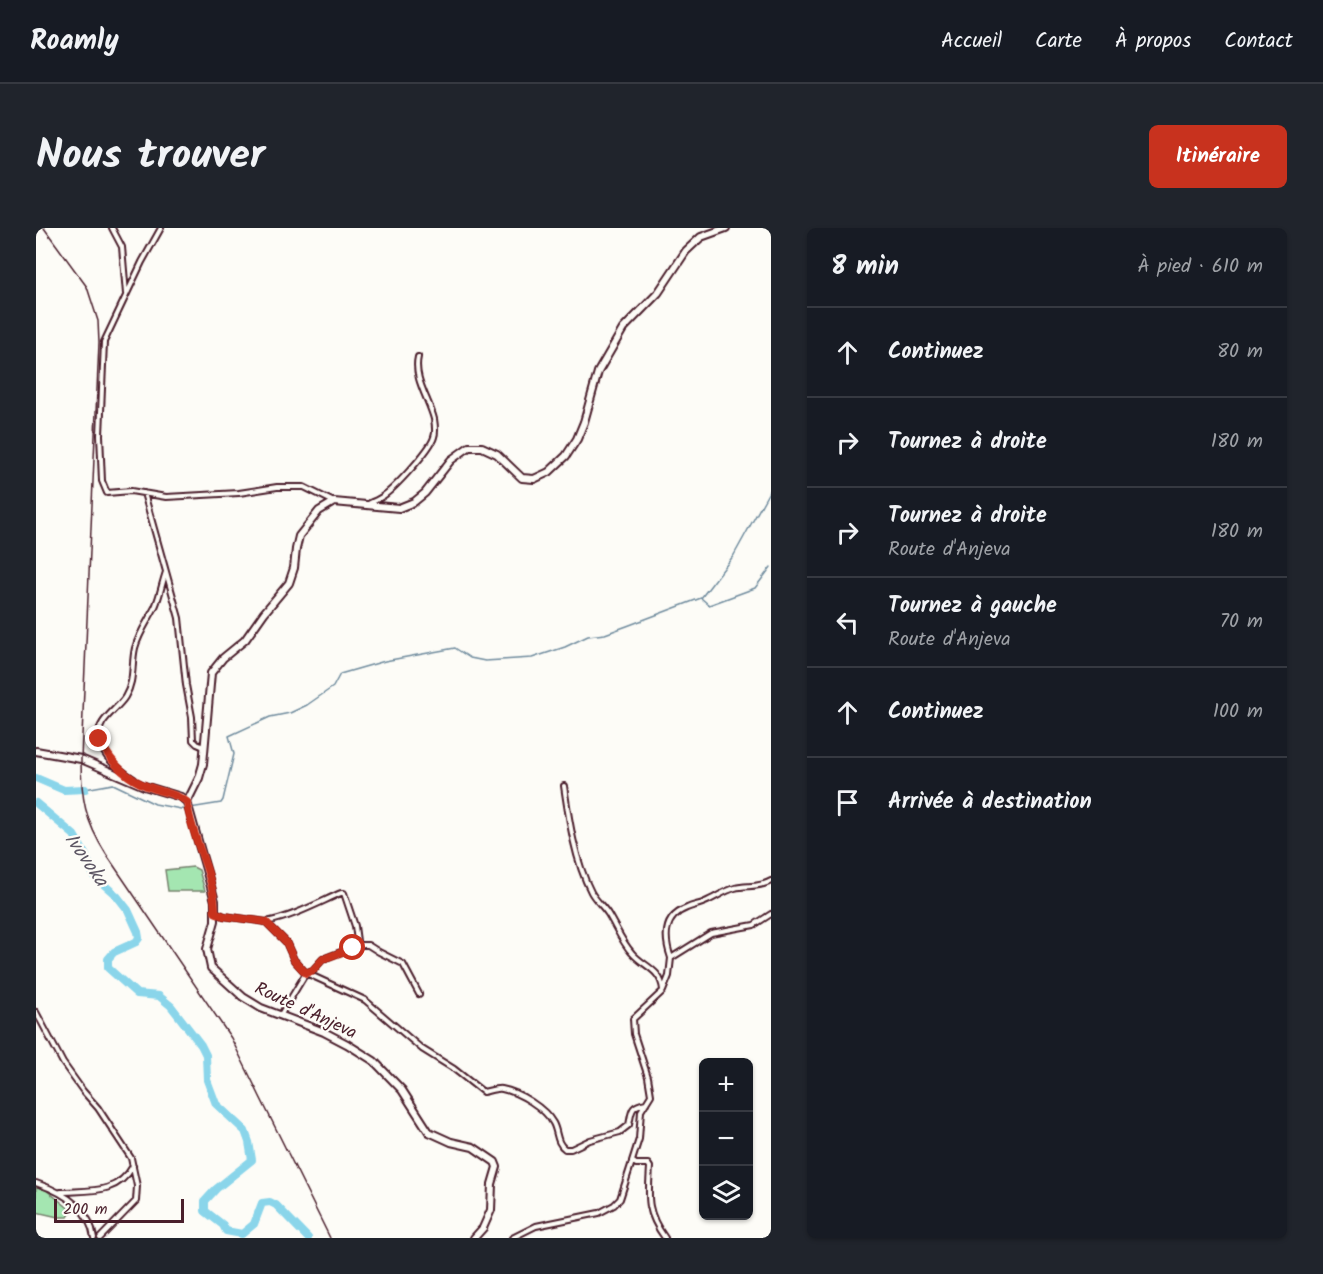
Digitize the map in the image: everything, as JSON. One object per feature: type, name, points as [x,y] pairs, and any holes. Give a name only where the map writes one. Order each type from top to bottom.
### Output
[{"type":"street","points":[[112,228],[122,247],[126,295]]},
{"type":"street","points":[[161,228],[104,342],[100,435],[102,481],[107,493],[131,491],[166,497],[240,493],[277,487],[304,487],[334,502],[399,508],[414,502],[425,493],[451,460],[469,447],[482,447],[497,454],[522,478],[534,479],[549,472],[566,456],[577,439],[598,372],[623,329],[658,293],[686,251],[701,237],[726,228]]},
{"type":"street","points":[[366,505],[382,497],[392,488],[434,440],[434,419],[418,376],[416,364],[418,357]]},
{"type":"street","points":[[144,493],[179,618],[193,740],[204,747]]},
{"type":"street","points":[[36,751],[81,759],[144,786],[173,794],[187,806],[191,790],[199,778],[203,764],[211,673],[222,658],[245,640],[289,583],[300,536],[319,511],[334,502]]},
{"type":"street","points":[[144,786],[109,759],[99,739],[101,725],[125,697],[133,678],[135,650],[141,632],[155,606],[166,571]]},
{"type":"street","points":[[564,786],[580,861],[592,893],[609,915],[632,953],[658,975],[663,991]]},
{"type":"street","points":[[173,794],[191,790]]},
{"type":"street","name":"Route d'Anjeva","points":[[187,806],[212,889],[215,921],[207,949],[212,968],[220,978],[243,997],[261,1008],[332,1036],[374,1061],[402,1090],[429,1132],[451,1142],[473,1147],[495,1162],[497,1167],[492,1184],[491,1210],[483,1228],[474,1238]]},
{"type":"street","points":[[512,1238],[537,1226],[599,1213],[620,1199],[639,1139],[641,1111],[651,1095],[648,1077],[634,1034],[633,1019],[663,991],[669,976],[671,958],[666,941],[667,926],[673,916],[685,908],[706,902],[729,890],[760,886],[771,881]]},
{"type":"street","points":[[215,912],[224,916],[266,922],[289,917],[344,893],[356,932],[357,941],[353,948]]},
{"type":"street","points":[[671,958],[711,933],[754,925],[771,914]]},
{"type":"street","points":[[266,922],[286,942],[294,960],[306,973],[365,1000],[422,1049],[454,1069],[483,1092],[499,1088],[505,1089],[534,1103],[555,1126],[559,1145],[564,1149],[620,1132],[629,1125],[633,1108],[646,1103]]},
{"type":"street","points":[[280,1016],[306,973],[313,970],[323,959],[368,945],[403,964],[419,994]]},
{"type":"street","points":[[36,1012],[38,1020],[63,1063],[83,1092],[98,1108],[126,1150],[133,1166],[137,1186],[136,1201],[100,1238]]},
{"type":"street","points":[[632,1161],[636,1164],[648,1164],[650,1167],[648,1206],[665,1238]]},
{"type":"street","points":[[60,1192],[113,1187],[128,1176],[133,1166]]},
{"type":"street","points":[[36,1183],[60,1192],[74,1202],[90,1224],[94,1238]]},
{"type":"green space","points":[[193,867],[199,870],[205,891],[168,891],[165,870]]},
{"type":"green space","points":[[36,1186],[46,1190],[72,1211],[68,1217],[36,1212]]},
{"type":"waterway","points":[[190,808],[221,803],[223,800],[234,754],[229,736],[270,717],[290,713],[307,705],[333,687],[340,674],[385,661],[455,648],[470,658],[485,661],[532,658],[565,647],[588,636],[605,634],[701,598],[734,555],[771,488]]},
{"type":"waterway","points":[[701,598],[709,605],[755,588],[771,567]]},
{"type":"waterway","points":[[36,778],[64,790],[85,789]]},
{"type":"waterway","points":[[85,789],[113,784],[155,804],[186,810]]},
{"type":"waterway","name":"Ivovoka","points":[[36,803],[74,835],[94,876],[117,896],[128,910],[138,932],[139,938],[136,942],[114,952],[108,959],[108,968],[137,994],[159,996],[171,1006],[206,1055],[207,1080],[216,1104],[245,1131],[252,1160],[216,1189],[205,1201],[205,1211],[223,1225],[226,1231],[242,1234],[254,1224],[262,1203],[270,1202],[276,1205],[308,1238]]},
{"type":"railway","points":[[44,228],[87,287],[98,321],[99,343],[81,759],[83,797],[89,820],[106,854],[231,1038],[330,1238]]},
{"type":"route","points":[[99,739],[109,759],[123,772],[144,786],[180,797],[187,802],[200,854],[212,889],[215,912],[224,916],[266,922],[286,942],[294,960],[306,973],[313,970],[323,959],[353,948]]}]
